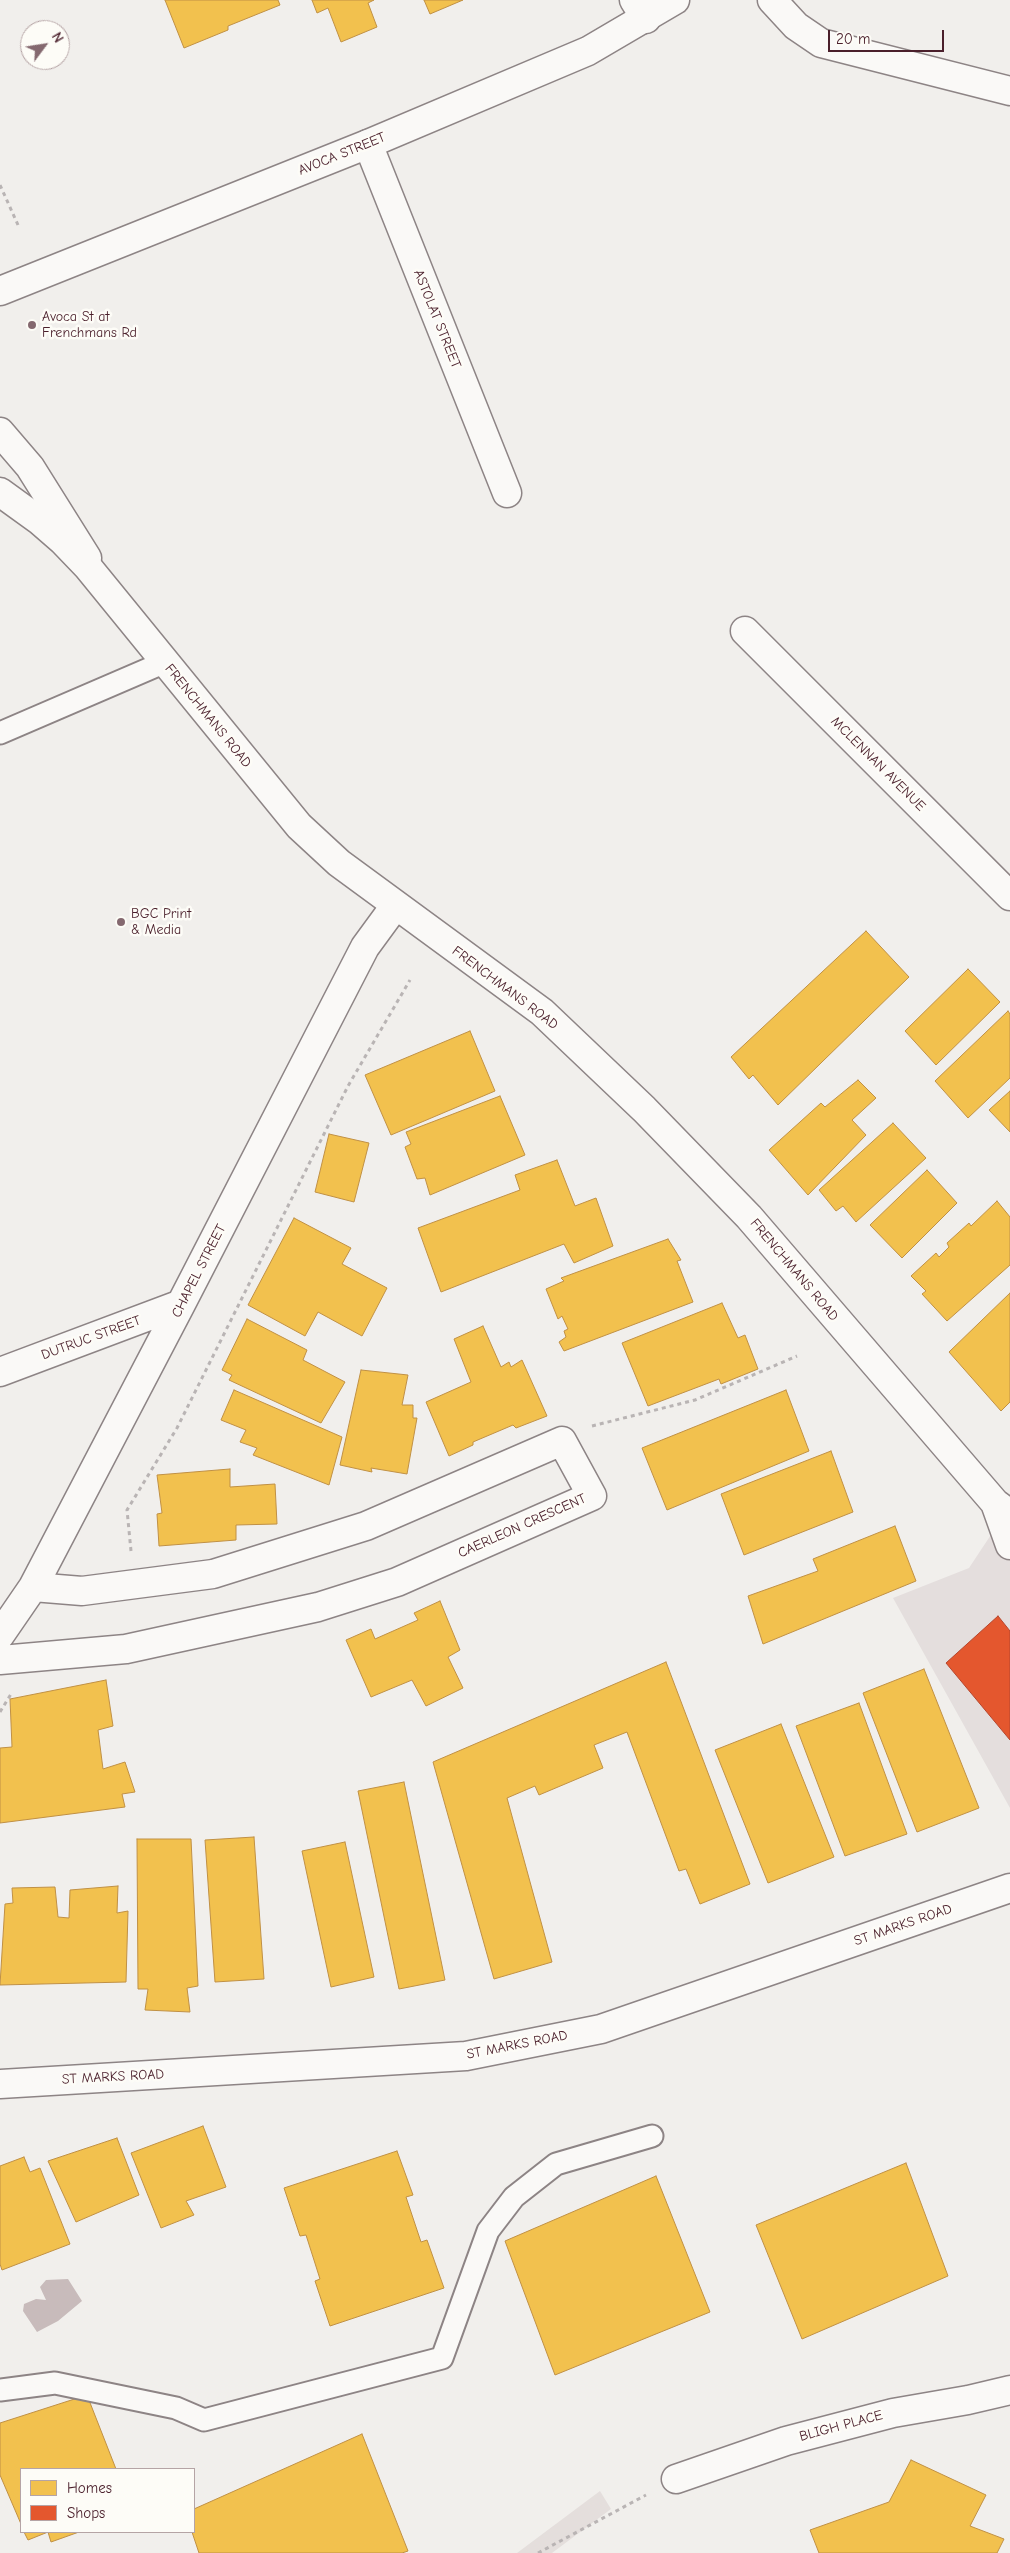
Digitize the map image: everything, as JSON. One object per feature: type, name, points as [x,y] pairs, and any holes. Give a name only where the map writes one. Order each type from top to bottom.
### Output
[{"type":"street","name":"AVOCA STREET","points":[[0,291],[368,144],[588,51],[640,10],[675,0]]},
{"type":"street","points":[[772,0],[796,26],[821,42],[1010,91]]},
{"type":"street","name":"ASTOLAT STREET","points":[[368,144],[507,493]]},
{"type":"street","points":[[0,432],[30,467],[110,595]]},
{"type":"street","name":"FRENCHMANS ROAD","points":[[0,492],[63,541],[110,595],[299,826],[339,863],[395,906],[542,1012],[644,1109],[749,1218],[1002,1508],[1010,1545]]},
{"type":"street","name":"MCLENNAN AVENUE","points":[[745,631],[1010,896]]},
{"type":"street","name":"CHAPEL STREET","points":[[0,1635],[33,1586],[182,1304],[365,947],[395,906]]},
{"type":"street","name":"DUTRUC STREET","points":[[0,1372],[182,1304]]},
{"type":"street","points":[[33,1586],[82,1591],[214,1574],[366,1526],[562,1440]]},
{"type":"street","name":"CAERLEON CRESCENT","points":[[0,1660],[126,1649],[318,1608],[396,1582],[592,1496],[562,1440]]},
{"type":"street","name":"ST MARKS ROAD","points":[[0,2084],[466,2056],[601,2029],[1010,1888]]},
{"type":"street","name":"BLIGH PLACE","points":[[676,2479],[795,2438],[893,2413],[968,2400],[1010,2390]]},
{"type":"lane","points":[[0,733],[165,662]]},
{"type":"lane","points":[[0,2390],[55,2383],[176,2408],[204,2420],[442,2358],[488,2231],[514,2197],[556,2164],[652,2136]]},
{"type":"path","points":[[0,185],[18,225]]},
{"type":"path","points":[[134,1585],[127,1510],[177,1428],[348,1086],[410,980]]},
{"type":"path","points":[[562,1440],[580,1429],[695,1400],[798,1356]]},
{"type":"path","points":[[0,1712],[13,1691]]},
{"type":"path","points":[[538,2553],[676,2479]]},
{"type":"shaded area","points":[[1010,1506],[1010,1808],[893,1598],[969,1568]]},
{"type":"shaded area","points":[[68,2279],[82,2301],[58,2321],[37,2332],[23,2311],[24,2304],[36,2299],[46,2300],[40,2287],[46,2280]]},
{"type":"shaded area","points":[[600,2491],[611,2509],[552,2553],[517,2553]]},
{"type":"building: Homes","points":[[165,0],[278,0],[280,5],[228,26],[228,30],[184,48]]},
{"type":"building: Homes","points":[[312,0],[374,0],[368,3],[377,27],[341,42],[328,8],[317,13]]},
{"type":"building: Homes","points":[[424,0],[463,0],[430,14]]},
{"type":"building: Homes","points":[[866,931],[909,977],[778,1105],[753,1075],[749,1079],[731,1057]]},
{"type":"building: Homes","points":[[968,969],[1000,1002],[936,1065],[905,1031]]},
{"type":"building: Homes","points":[[1008,1011],[1010,1014],[1010,1078],[968,1118],[935,1081]]},
{"type":"building: Homes","points":[[470,1031],[495,1091],[391,1135],[365,1075]]},
{"type":"building: Homes","points":[[858,1080],[876,1098],[852,1120],[866,1135],[808,1195],[769,1150],[821,1103],[825,1107]]},
{"type":"building: Homes","points":[[1010,1091],[1010,1132],[989,1110]]},
{"type":"building: Homes","points":[[500,1096],[525,1155],[430,1195],[425,1178],[417,1179],[405,1147],[411,1144],[406,1132]]},
{"type":"building: Homes","points":[[893,1123],[926,1158],[856,1222],[843,1206],[836,1211],[819,1190]]},
{"type":"building: Homes","points":[[329,1134],[369,1143],[354,1202],[315,1192]]},
{"type":"building: Homes","points":[[557,1160],[575,1206],[596,1198],[613,1246],[574,1263],[564,1244],[441,1292],[418,1228],[520,1190],[515,1175]]},
{"type":"building: Homes","points":[[927,1170],[957,1203],[902,1258],[870,1225]]},
{"type":"building: Homes","points":[[997,1201],[1010,1217],[1010,1265],[947,1321],[922,1294],[926,1291],[911,1276],[936,1253],[939,1257],[949,1247],[947,1243],[969,1223],[971,1226]]},
{"type":"building: Homes","points":[[294,1218],[351,1248],[342,1264],[387,1288],[362,1336],[318,1312],[305,1336],[248,1305]]},
{"type":"building: Homes","points":[[668,1239],[681,1260],[677,1261],[693,1302],[564,1351],[559,1342],[566,1337],[564,1331],[568,1329],[562,1316],[558,1319],[546,1289],[564,1281],[561,1278]]},
{"type":"building: Homes","points":[[1010,1293],[1010,1402],[1001,1411],[949,1352]]},
{"type":"building: Homes","points":[[722,1303],[738,1338],[745,1335],[758,1369],[721,1384],[719,1379],[648,1406],[622,1343]]},
{"type":"building: Homes","points":[[247,1319],[307,1350],[303,1360],[345,1382],[321,1423],[229,1380],[232,1375],[222,1370]]},
{"type":"building: Homes","points":[[483,1326],[501,1367],[509,1362],[511,1367],[522,1360],[547,1416],[516,1428],[513,1425],[473,1442],[473,1445],[449,1456],[426,1402],[471,1382],[454,1339]]},
{"type":"building: Homes","points":[[361,1370],[408,1375],[402,1405],[413,1405],[413,1418],[417,1418],[407,1474],[371,1468],[372,1472],[340,1465]]},
{"type":"building: Homes","points":[[234,1390],[342,1437],[329,1485],[253,1455],[257,1448],[240,1442],[246,1430],[221,1420]]},
{"type":"building: Homes","points":[[786,1390],[809,1451],[667,1510],[642,1448]]},
{"type":"building: Homes","points":[[831,1451],[853,1512],[744,1555],[721,1494]]},
{"type":"building: Homes","points":[[230,1469],[230,1487],[275,1484],[277,1524],[236,1525],[236,1540],[159,1546],[157,1514],[162,1513],[157,1475]]},
{"type":"building: Homes","points":[[895,1526],[916,1581],[763,1644],[748,1596],[818,1571],[813,1559]]},
{"type":"building: Homes","points":[[440,1601],[460,1650],[448,1657],[463,1688],[426,1706],[412,1680],[371,1697],[346,1640],[371,1629],[375,1639],[418,1620],[414,1613]]},
{"type":"building: Homes","points":[[666,1662],[750,1884],[700,1904],[686,1869],[679,1871],[627,1732],[594,1745],[603,1768],[539,1795],[535,1786],[507,1798],[552,1962],[494,1979],[433,1762]]},
{"type":"building: Homes","points":[[924,1669],[979,1808],[917,1832],[863,1693]]},
{"type":"building: Homes","points":[[106,1680],[113,1726],[98,1730],[103,1769],[125,1762],[135,1792],[122,1794],[125,1807],[0,1823],[0,1748],[12,1747],[10,1699]]},
{"type":"building: Homes","points":[[859,1703],[907,1834],[845,1856],[796,1726]]},
{"type":"building: Homes","points":[[781,1724],[834,1857],[768,1883],[715,1750]]},
{"type":"building: Homes","points":[[404,1782],[445,1980],[399,1989],[358,1791]]},
{"type":"building: Homes","points":[[254,1837],[264,1979],[215,1982],[205,1840]]},
{"type":"building: Homes","points":[[137,1839],[191,1839],[198,1986],[187,1988],[190,2012],[145,2010],[148,1989],[138,1989]]},
{"type":"building: Homes","points":[[345,1842],[374,1977],[331,1987],[302,1851]]},
{"type":"building: Homes","points":[[118,1886],[117,1913],[128,1911],[126,1982],[0,1985],[5,1904],[13,1903],[12,1888],[55,1887],[58,1917],[69,1918],[70,1890]]},
{"type":"building: Homes","points":[[203,2126],[226,2187],[186,2201],[194,2215],[161,2228],[131,2153]]},
{"type":"building: Homes","points":[[117,2138],[139,2195],[76,2222],[48,2161]]},
{"type":"building: Homes","points":[[397,2151],[413,2195],[406,2197],[421,2242],[427,2240],[444,2288],[330,2326],[315,2281],[320,2279],[306,2235],[300,2236],[284,2188]]},
{"type":"building: Homes","points":[[24,2157],[30,2172],[40,2168],[70,2244],[2,2270],[0,2264],[0,2166]]},
{"type":"building: Homes","points":[[906,2163],[948,2276],[802,2339],[756,2225]]},
{"type":"building: Homes","points":[[656,2176],[710,2312],[555,2375],[505,2241]]},
{"type":"building: Homes","points":[[87,2395],[116,2468],[20,2468],[20,2522],[0,2475],[0,2423]]},
{"type":"building: Homes","points":[[362,2434],[408,2551],[402,2553],[199,2553],[192,2533],[195,2533],[195,2509]]},
{"type":"building: Homes","points":[[911,2460],[986,2495],[970,2526],[1004,2539],[997,2553],[819,2553],[810,2530],[889,2502]]},
{"type":"building: Homes","points":[[24,2533],[46,2533],[28,2540]]},
{"type":"building: Homes","points":[[48,2533],[76,2533],[51,2542]]},
{"type":"building: Shops","points":[[998,1616],[1010,1631],[1010,1740],[946,1663]]},
{"type":"place","name":"Avoca St at Frenchmans Rd","points":[[32,325]]},
{"type":"place","name":"BGC Print & Media","points":[[121,922]]}]
